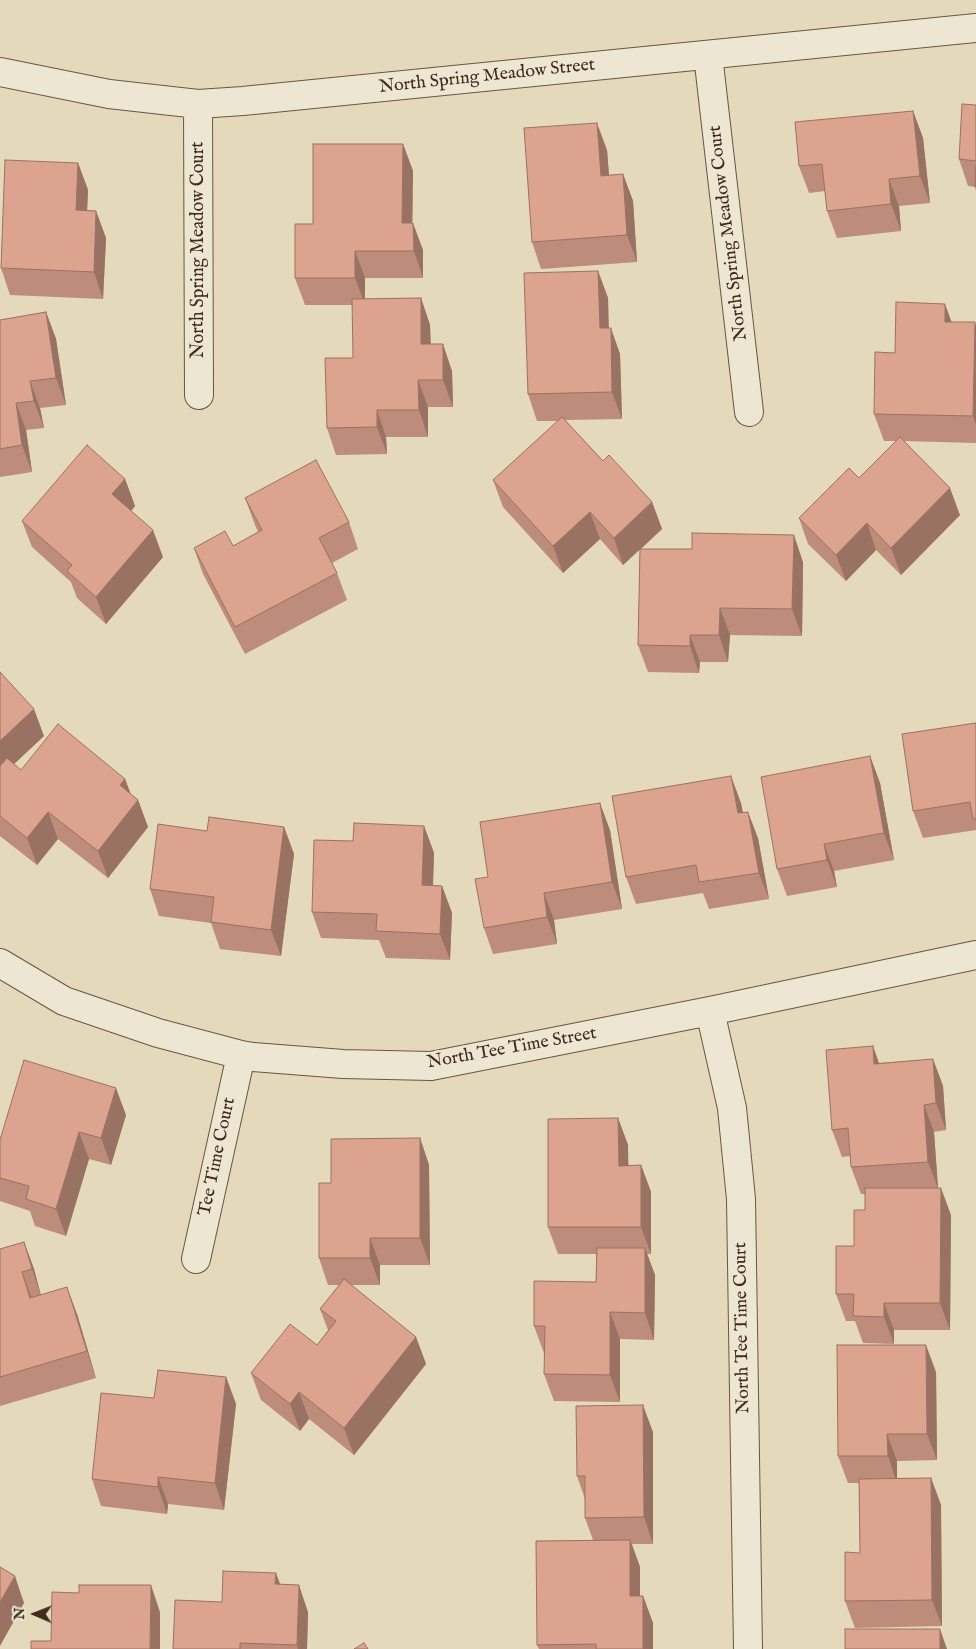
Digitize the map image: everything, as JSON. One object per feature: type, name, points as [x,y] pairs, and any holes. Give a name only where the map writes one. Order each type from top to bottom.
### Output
[{"type":"street","name":"North Spring Meadow Street","points":[[0,72],[109,94],[198,104],[976,28]]},
{"type":"street","name":"North Spring Meadow Court","points":[[708,55],[749,412]]},
{"type":"street","name":"North Spring Meadow Court","points":[[198,104],[199,395]]},
{"type":"street","name":"North Tee Time Street","points":[[0,963],[64,1001],[158,1033],[241,1055],[344,1064],[431,1066],[710,1011],[976,955]]},
{"type":"street","name":"North Tee Time Court","points":[[710,1011],[732,1108],[741,1199],[748,1649]]},
{"type":"street","name":"Tee Time Court","points":[[196,1259],[241,1055]]},
{"type":"building","points":[[962,104],[976,105],[976,161],[959,159]]},
{"type":"building","points":[[913,111],[920,176],[889,179],[891,204],[827,211],[822,164],[799,166],[795,122]]},
{"type":"building","points":[[597,123],[601,176],[623,174],[627,235],[532,242],[524,128]]},
{"type":"building","points":[[313,144],[403,144],[402,223],[413,223],[414,251],[355,251],[355,278],[295,278],[295,224],[313,224]]},
{"type":"building","points":[[5,160],[78,163],[76,210],[96,211],[94,272],[1,268]]},
{"type":"building","points":[[598,271],[600,328],[611,328],[612,392],[528,394],[524,273]]},
{"type":"building","points":[[421,298],[421,344],[443,344],[443,380],[418,380],[419,410],[377,410],[377,427],[327,428],[325,358],[353,358],[352,299]]},
{"type":"building","points":[[896,302],[945,304],[945,322],[975,322],[973,416],[874,414],[875,352],[895,353]]},
{"type":"building","points":[[46,312],[56,378],[30,381],[34,401],[16,403],[22,445],[0,449],[0,320]]},
{"type":"building","points":[[562,417],[603,461],[609,455],[652,502],[614,538],[590,512],[553,546],[493,480]]},
{"type":"building","points":[[900,437],[950,488],[891,548],[867,523],[836,555],[799,518],[849,468],[859,478]]},
{"type":"building","points":[[87,445],[125,479],[112,494],[153,530],[96,597],[67,571],[72,565],[22,521]]},
{"type":"building","points":[[316,460],[349,522],[319,538],[337,573],[235,627],[194,548],[225,531],[233,546],[262,530],[245,498]]},
{"type":"building","points":[[692,533],[794,535],[792,609],[720,608],[719,635],[690,635],[690,646],[638,645],[640,549],[692,549]]},
{"type":"building","points":[[0,672],[34,709],[0,741]]},
{"type":"building","points":[[976,723],[976,819],[973,819],[970,802],[913,811],[902,734]]},
{"type":"building","points":[[58,724],[125,779],[120,785],[138,800],[98,851],[48,812],[27,838],[0,816],[0,766],[7,758],[21,770]]},
{"type":"building","points":[[870,756],[884,833],[824,844],[827,860],[777,869],[761,777]]},
{"type":"building","points":[[731,776],[738,813],[748,812],[759,873],[699,882],[696,865],[626,877],[612,796]]},
{"type":"building","points":[[600,803],[612,882],[544,893],[547,917],[484,928],[475,879],[488,877],[480,822]]},
{"type":"building","points":[[209,817],[284,827],[271,930],[211,922],[214,897],[150,889],[158,824],[207,831]]},
{"type":"building","points":[[354,823],[424,826],[422,885],[442,886],[440,934],[376,931],[377,914],[312,912],[314,840],[353,841]]},
{"type":"building","points":[[873,1046],[874,1064],[933,1059],[936,1103],[924,1105],[928,1162],[851,1167],[848,1128],[832,1130],[826,1050]]},
{"type":"building","points":[[24,1060],[116,1088],[101,1138],[79,1132],[56,1209],[26,1199],[29,1186],[0,1178],[0,1140]]},
{"type":"building","points":[[618,1118],[619,1166],[641,1165],[641,1227],[548,1227],[548,1119]]},
{"type":"building","points":[[420,1138],[420,1238],[370,1238],[370,1258],[319,1258],[319,1183],[331,1183],[331,1139]]},
{"type":"building","points":[[865,1188],[941,1188],[940,1303],[884,1303],[884,1317],[853,1316],[854,1294],[836,1294],[836,1246],[854,1246],[854,1210],[865,1210]]},
{"type":"building","points":[[24,1242],[32,1269],[22,1272],[30,1298],[67,1287],[87,1351],[0,1377],[0,1249]]},
{"type":"building","points":[[597,1248],[645,1248],[645,1313],[610,1312],[610,1375],[544,1374],[545,1326],[534,1326],[534,1281],[596,1282]]},
{"type":"building","points":[[344,1279],[416,1337],[344,1428],[299,1392],[290,1404],[251,1373],[290,1324],[317,1345],[336,1321],[320,1309]]},
{"type":"building","points":[[837,1345],[926,1345],[927,1434],[887,1434],[888,1456],[838,1456]]},
{"type":"building","points":[[158,1370],[226,1377],[215,1483],[158,1477],[158,1487],[92,1479],[101,1393],[154,1398]]},
{"type":"building","points":[[643,1405],[644,1517],[585,1518],[585,1476],[577,1476],[576,1406]]},
{"type":"building","points":[[931,1478],[932,1600],[845,1601],[845,1552],[860,1553],[859,1479]]},
{"type":"building","points":[[630,1540],[630,1596],[643,1596],[643,1649],[596,1649],[596,1644],[537,1645],[536,1541]]},
{"type":"building","points":[[0,1567],[15,1576],[0,1602]]},
{"type":"building","points":[[223,1571],[276,1573],[275,1584],[299,1585],[297,1645],[240,1643],[240,1649],[173,1649],[175,1600],[222,1602]]},
{"type":"building","points":[[79,1585],[151,1585],[150,1649],[31,1649],[31,1641],[51,1641],[52,1592],[79,1593]]},
{"type":"building","points":[[845,1629],[940,1629],[940,1649],[845,1649]]},
{"type":"building","points":[[364,1643],[368,1649],[354,1649]]}]
